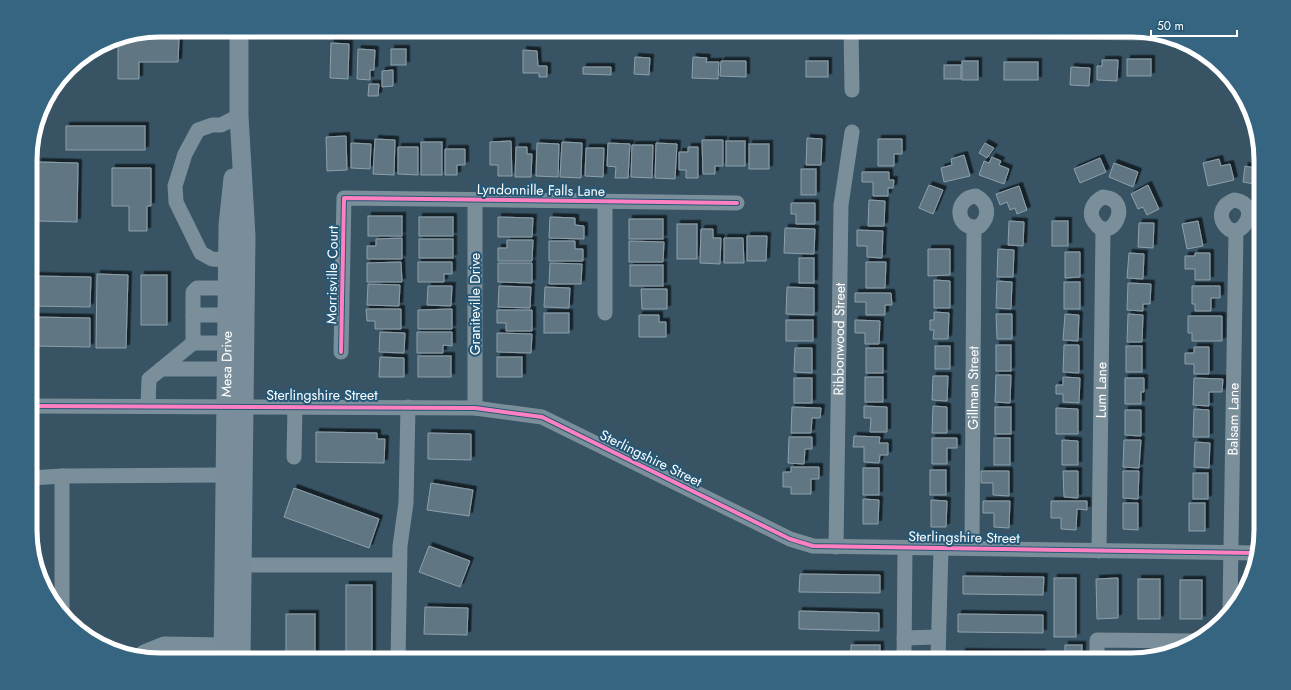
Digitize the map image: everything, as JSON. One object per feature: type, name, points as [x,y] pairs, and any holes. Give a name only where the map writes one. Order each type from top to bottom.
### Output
[{"type":"main road","name":"Mesa Drive","points":[[232,652],[225,475],[235,406],[246,236],[239,116],[239,37]]},
{"type":"main road","name":"Mesa Drive","points":[[232,652],[242,565],[235,406],[226,369],[228,225],[239,116]]},
{"type":"street","points":[[851,37],[852,90]]},
{"type":"street","points":[[228,260],[212,259],[201,253],[176,202],[175,186],[185,154],[198,130],[212,125],[221,125],[239,116]]},
{"type":"street","name":"Ribbonwood Street","points":[[836,547],[841,205],[852,132]]},
{"type":"street","name":"Lyndonnille Falls Lane","points":[[344,198],[738,203]]},
{"type":"street","name":"Morrisville Court","points":[[341,352],[344,198]]},
{"type":"street","name":"Graniteville Drive","points":[[475,200],[475,408]]},
{"type":"street","points":[[605,201],[605,312]]},
{"type":"street","name":"Gillman Street","points":[[972,548],[974,228]]},
{"type":"street","name":"Lum Lane","points":[[1099,551],[1103,229]]},
{"type":"street","name":"Balsam Lane","points":[[1230,602],[1236,231]]},
{"type":"street","points":[[193,343],[193,292],[197,288],[228,288]]},
{"type":"street","points":[[193,315],[227,315]]},
{"type":"street","points":[[148,406],[149,379],[193,343],[227,343]]},
{"type":"street","points":[[161,369],[226,369]]},
{"type":"street","name":"Sterlingshire Street","points":[[37,406],[475,408],[542,418],[790,538],[813,546],[1252,553]]},
{"type":"street","points":[[294,457],[295,406]]},
{"type":"street","points":[[398,653],[399,565],[406,503],[408,407]]},
{"type":"street","points":[[37,478],[62,476],[225,475]]},
{"type":"street","points":[[62,476],[62,603]]},
{"type":"street","points":[[904,653],[905,548]]},
{"type":"street","points":[[938,653],[941,548]]},
{"type":"street","points":[[242,565],[399,565]]},
{"type":"street","points":[[904,638],[938,637]]},
{"type":"street","points":[[1097,653],[1097,640],[1183,641]]},
{"type":"street","points":[[144,652],[164,644],[232,652]]},
{"type":"building","points":[[141,38],[179,39],[178,62],[139,62],[139,79],[118,79],[118,44]]},
{"type":"building","points":[[331,43],[349,44],[348,79],[330,78]]},
{"type":"building","points":[[358,49],[375,50],[374,70],[370,70],[370,80],[357,79]]},
{"type":"building","points":[[391,49],[406,49],[406,65],[391,65]]},
{"type":"building","points":[[523,50],[537,51],[538,66],[547,66],[547,77],[539,77],[539,73],[523,73]]},
{"type":"building","points":[[635,57],[650,58],[649,75],[634,74]]},
{"type":"building","points":[[693,57],[707,58],[706,62],[719,62],[718,79],[692,78]]},
{"type":"building","points":[[1127,59],[1151,59],[1151,76],[1127,76]]},
{"type":"building","points":[[1102,60],[1118,60],[1117,81],[1097,80],[1097,66],[1102,66]]},
{"type":"building","points":[[721,61],[746,61],[746,77],[720,76]]},
{"type":"building","points":[[806,61],[828,61],[828,77],[806,77]]},
{"type":"building","points":[[962,61],[978,61],[978,80],[962,80]]},
{"type":"building","points":[[1004,62],[1038,62],[1038,80],[1004,80]]},
{"type":"building","points":[[944,65],[961,65],[961,79],[944,79]]},
{"type":"building","points":[[583,67],[611,67],[611,75],[583,74]]},
{"type":"building","points":[[1071,67],[1090,68],[1089,86],[1070,85]]},
{"type":"building","points":[[393,70],[393,86],[382,87],[382,71]]},
{"type":"building","points":[[369,84],[379,84],[378,96],[368,96]]},
{"type":"building","points":[[66,126],[145,126],[145,150],[66,150]]},
{"type":"building","points":[[346,136],[347,170],[327,171],[326,137]]},
{"type":"building","points":[[807,138],[822,139],[821,165],[806,165]]},
{"type":"building","points":[[375,139],[395,140],[394,175],[373,174]]},
{"type":"building","points":[[878,139],[902,139],[902,154],[894,154],[894,166],[878,166]]},
{"type":"building","points":[[702,140],[723,140],[723,166],[715,166],[715,174],[703,174]]},
{"type":"building","points":[[511,141],[512,176],[498,176],[498,165],[490,165],[490,142]]},
{"type":"building","points":[[726,141],[745,141],[745,166],[726,166]]},
{"type":"building","points":[[421,142],[442,142],[442,175],[421,175]]},
{"type":"building","points":[[562,142],[582,143],[581,178],[560,177]]},
{"type":"building","points":[[351,143],[371,144],[370,169],[351,168]]},
{"type":"building","points":[[537,143],[559,144],[558,177],[536,176]]},
{"type":"building","points":[[608,143],[630,144],[628,178],[615,178],[616,167],[607,166]]},
{"type":"building","points":[[656,143],[677,144],[675,179],[655,178]]},
{"type":"building","points":[[985,143],[994,148],[987,158],[979,153]]},
{"type":"building","points":[[749,144],[769,144],[769,169],[749,169]]},
{"type":"building","points":[[632,145],[653,145],[652,178],[631,177]]},
{"type":"building","points":[[398,147],[418,147],[418,175],[398,174]]},
{"type":"building","points":[[516,147],[527,147],[527,154],[532,154],[531,177],[515,177]]},
{"type":"building","points":[[688,147],[698,147],[698,178],[686,178],[686,170],[679,170],[679,152],[688,152]]},
{"type":"building","points":[[586,148],[604,148],[603,177],[585,176]]},
{"type":"building","points":[[445,149],[465,149],[465,165],[457,165],[457,175],[445,175]]},
{"type":"building","points":[[964,155],[970,176],[944,182],[941,168],[952,165],[951,159]]},
{"type":"building","points":[[992,157],[1001,161],[999,165],[1009,169],[1004,184],[979,175],[984,161],[989,163]]},
{"type":"building","points":[[1100,158],[1106,172],[1080,183],[1074,169]]},
{"type":"building","points":[[1219,159],[1221,166],[1230,164],[1234,180],[1208,186],[1203,163]]},
{"type":"building","points":[[38,162],[78,163],[77,222],[37,221]]},
{"type":"building","points":[[1114,163],[1138,172],[1133,187],[1109,177]]},
{"type":"building","points":[[1245,166],[1254,168],[1254,184],[1243,182]]},
{"type":"building","points":[[112,168],[151,168],[151,206],[147,206],[147,231],[129,231],[129,206],[112,206]]},
{"type":"building","points":[[801,169],[816,169],[816,195],[801,195]]},
{"type":"building","points":[[862,172],[889,172],[889,180],[894,180],[893,188],[888,188],[888,196],[873,196],[873,182],[862,182]]},
{"type":"building","points":[[929,185],[943,190],[933,214],[919,208]]},
{"type":"building","points":[[1148,185],[1159,209],[1147,215],[1143,207],[1138,209],[1131,194]]},
{"type":"building","points":[[1019,186],[1027,210],[1017,214],[1015,208],[1010,210],[1007,202],[1000,205],[996,194]]},
{"type":"building","points":[[869,200],[885,201],[884,226],[868,226]]},
{"type":"building","points":[[791,203],[815,203],[815,224],[796,224],[796,214],[791,214]]},
{"type":"building","points":[[368,216],[402,216],[402,236],[368,236]]},
{"type":"building","points":[[419,217],[453,217],[453,236],[419,236]]},
{"type":"building","points":[[498,217],[533,218],[532,237],[498,237]]},
{"type":"building","points":[[550,217],[575,218],[575,225],[584,226],[584,239],[549,238]]},
{"type":"building","points":[[629,219],[663,219],[663,239],[629,239]]},
{"type":"building","points":[[1009,221],[1024,222],[1023,246],[1008,245]]},
{"type":"building","points":[[1052,221],[1068,221],[1068,246],[1052,246]]},
{"type":"building","points":[[1198,221],[1203,246],[1187,249],[1182,224]]},
{"type":"building","points":[[1139,223],[1154,223],[1153,248],[1138,247]]},
{"type":"building","points":[[677,224],[697,224],[697,259],[677,259]]},
{"type":"building","points":[[785,228],[815,229],[814,254],[784,253]]},
{"type":"building","points":[[701,229],[713,229],[713,238],[721,238],[720,264],[700,263]]},
{"type":"building","points":[[857,230],[883,231],[882,258],[867,257],[867,246],[857,246]]},
{"type":"building","points":[[747,236],[767,236],[766,261],[747,261]]},
{"type":"building","points":[[402,238],[402,259],[367,259],[367,246],[376,246],[376,239]]},
{"type":"building","points":[[724,238],[743,238],[744,263],[724,263]]},
{"type":"building","points":[[419,239],[453,239],[453,258],[419,258]]},
{"type":"building","points":[[507,240],[533,240],[532,261],[498,261],[498,248],[507,248]]},
{"type":"building","points":[[549,241],[575,241],[575,249],[583,249],[583,261],[549,261]]},
{"type":"building","points":[[629,241],[664,242],[663,262],[629,262]]},
{"type":"building","points":[[928,249],[950,249],[950,275],[928,276]]},
{"type":"building","points":[[998,249],[1014,250],[1013,277],[997,277]]},
{"type":"building","points":[[1065,252],[1080,252],[1080,277],[1065,278]]},
{"type":"building","points":[[1129,253],[1144,254],[1143,279],[1127,278]]},
{"type":"building","points":[[1195,253],[1210,253],[1210,280],[1195,280],[1195,269],[1185,269],[1185,256],[1195,256]]},
{"type":"building","points":[[799,258],[814,258],[814,283],[799,283]]},
{"type":"building","points":[[401,262],[402,282],[367,282],[367,263]]},
{"type":"building","points":[[418,262],[452,262],[452,274],[444,274],[444,282],[418,282]]},
{"type":"building","points":[[866,262],[886,262],[885,288],[866,288]]},
{"type":"building","points":[[498,263],[532,263],[532,283],[498,282]]},
{"type":"building","points":[[550,263],[582,264],[581,284],[549,284]]},
{"type":"building","points":[[630,265],[663,265],[663,286],[630,286]]},
{"type":"building","points":[[97,274],[128,275],[126,348],[96,348]]},
{"type":"building","points":[[141,275],[167,275],[167,325],[141,325]]},
{"type":"building","points":[[37,276],[91,277],[90,307],[37,306]]},
{"type":"building","points":[[934,280],[950,281],[950,308],[934,308]]},
{"type":"building","points":[[997,281],[1012,282],[1011,309],[996,308]]},
{"type":"building","points":[[1064,282],[1080,282],[1080,309],[1064,309]]},
{"type":"building","points":[[1128,283],[1151,284],[1150,304],[1143,304],[1143,311],[1127,310]]},
{"type":"building","points":[[368,284],[400,285],[399,306],[367,305]]},
{"type":"building","points":[[428,286],[452,286],[451,306],[427,305]]},
{"type":"building","points":[[499,286],[531,287],[530,308],[498,307]]},
{"type":"building","points":[[1192,286],[1220,286],[1220,298],[1211,298],[1211,311],[1195,311],[1195,304],[1192,304]]},
{"type":"building","points":[[545,287],[570,288],[569,308],[544,307]]},
{"type":"building","points":[[787,287],[814,288],[814,315],[786,314]]},
{"type":"building","points":[[641,289],[667,289],[667,309],[642,309]]},
{"type":"building","points":[[855,293],[891,293],[892,305],[885,305],[885,315],[866,315],[866,302],[855,302]]},
{"type":"building","points":[[366,309],[401,309],[401,329],[375,329],[375,321],[367,321]]},
{"type":"building","points":[[452,309],[452,329],[418,329],[418,310]]},
{"type":"building","points":[[497,310],[532,310],[532,331],[506,331],[506,323],[497,323]]},
{"type":"building","points":[[934,312],[949,313],[948,339],[933,339],[934,330],[930,330],[930,320],[934,320]]},
{"type":"building","points":[[544,313],[569,313],[569,333],[544,333]]},
{"type":"building","points":[[996,314],[1012,314],[1012,339],[997,339]]},
{"type":"building","points":[[1065,314],[1079,315],[1078,341],[1063,340]]},
{"type":"building","points":[[1128,314],[1143,315],[1142,342],[1127,342]]},
{"type":"building","points":[[639,315],[659,315],[659,322],[666,322],[666,337],[639,337]]},
{"type":"building","points":[[1188,316],[1222,316],[1222,341],[1192,341],[1192,333],[1188,333]]},
{"type":"building","points":[[37,317],[90,318],[90,347],[37,346]]},
{"type":"building","points":[[786,320],[813,320],[813,341],[786,341]]},
{"type":"building","points":[[855,320],[880,321],[879,344],[865,344],[865,333],[855,333]]},
{"type":"building","points":[[380,332],[405,333],[404,353],[379,352]]},
{"type":"building","points":[[417,332],[452,332],[452,346],[443,345],[443,353],[417,353]]},
{"type":"building","points":[[497,333],[532,334],[531,353],[497,352]]},
{"type":"building","points":[[996,345],[1011,345],[1011,371],[996,371]]},
{"type":"building","points":[[1064,345],[1079,345],[1079,373],[1063,372]]},
{"type":"building","points":[[935,346],[950,346],[950,369],[935,369]]},
{"type":"building","points":[[1126,346],[1142,346],[1142,372],[1126,372]]},
{"type":"building","points":[[1194,347],[1209,347],[1209,374],[1194,374],[1194,364],[1185,364],[1185,353],[1194,353]]},
{"type":"building","points":[[795,348],[812,348],[812,373],[794,372]]},
{"type":"building","points":[[866,348],[883,348],[883,373],[866,373]]},
{"type":"building","points":[[418,356],[451,356],[451,377],[418,377]]},
{"type":"building","points":[[380,357],[404,358],[404,377],[379,377]]},
{"type":"building","points":[[497,357],[522,357],[522,377],[497,377]]},
{"type":"building","points":[[996,375],[1011,375],[1010,403],[995,402]]},
{"type":"building","points":[[933,376],[948,376],[947,401],[932,400]]},
{"type":"building","points":[[865,377],[883,377],[883,402],[865,402]]},
{"type":"building","points":[[1063,377],[1080,378],[1079,403],[1063,402],[1063,394],[1056,394],[1056,385],[1063,385]]},
{"type":"building","points":[[794,378],[812,378],[812,403],[794,403]]},
{"type":"building","points":[[1125,378],[1144,378],[1144,392],[1141,392],[1141,404],[1125,404]]},
{"type":"building","points":[[1194,378],[1223,379],[1222,392],[1209,392],[1209,406],[1193,405]]},
{"type":"building","points":[[864,406],[887,407],[887,432],[870,432],[871,418],[864,418]]},
{"type":"building","points":[[933,406],[947,407],[947,433],[932,433]]},
{"type":"building","points":[[792,407],[821,408],[820,418],[812,418],[811,433],[791,433]]},
{"type":"building","points":[[995,407],[1011,407],[1011,434],[995,434]]},
{"type":"building","points":[[1056,408],[1078,409],[1078,434],[1056,434]]},
{"type":"building","points":[[1194,409],[1209,410],[1209,437],[1193,437]]},
{"type":"building","points":[[1125,410],[1141,410],[1141,436],[1125,435]]},
{"type":"building","points":[[316,432],[377,433],[377,439],[385,439],[384,463],[316,462]]},
{"type":"building","points":[[428,433],[471,434],[471,460],[428,459]]},
{"type":"building","points":[[854,436],[880,437],[879,443],[888,443],[888,455],[880,455],[879,463],[864,462],[864,447],[853,447]]},
{"type":"building","points":[[789,437],[812,437],[812,449],[805,449],[804,464],[788,463]]},
{"type":"building","points":[[932,438],[957,438],[957,448],[947,448],[947,464],[932,464]]},
{"type":"building","points":[[994,438],[1010,438],[1010,465],[994,465]]},
{"type":"building","points":[[1062,440],[1078,441],[1078,465],[1062,465]]},
{"type":"building","points":[[1124,440],[1141,440],[1139,468],[1123,467]]},
{"type":"building","points":[[1195,442],[1210,443],[1209,468],[1194,467]]},
{"type":"building","points":[[791,467],[819,467],[819,479],[811,479],[811,494],[791,494],[791,487],[783,487],[783,472],[791,472]]},
{"type":"building","points":[[863,468],[879,468],[879,495],[863,495]]},
{"type":"building","points":[[930,470],[946,470],[946,495],[930,495]]},
{"type":"building","points":[[981,471],[1009,471],[1009,496],[993,495],[993,483],[981,483]]},
{"type":"building","points":[[1063,471],[1078,471],[1078,498],[1064,497]]},
{"type":"building","points":[[1123,471],[1139,471],[1138,499],[1123,498]]},
{"type":"building","points":[[1193,473],[1208,473],[1208,499],[1193,499]]},
{"type":"building","points":[[431,483],[473,490],[469,516],[427,510]]},
{"type":"building","points":[[294,488],[379,519],[369,548],[284,517]]},
{"type":"building","points":[[863,499],[879,500],[878,524],[863,524]]},
{"type":"building","points":[[931,500],[947,501],[946,527],[931,527]]},
{"type":"building","points":[[983,501],[1010,501],[1009,528],[994,527],[994,513],[983,513]]},
{"type":"building","points":[[1051,501],[1087,501],[1087,510],[1077,509],[1076,530],[1061,529],[1061,518],[1051,518]]},
{"type":"building","points":[[1123,503],[1138,503],[1138,530],[1123,529]]},
{"type":"building","points":[[1189,503],[1205,503],[1205,531],[1189,531]]},
{"type":"building","points":[[429,546],[470,561],[460,587],[419,572]]},
{"type":"building","points":[[800,574],[880,575],[880,593],[799,592]]},
{"type":"building","points":[[963,576],[1044,577],[1043,595],[963,594]]},
{"type":"building","points":[[1054,578],[1076,578],[1076,637],[1054,637]]},
{"type":"building","points":[[1118,578],[1118,618],[1097,619],[1096,579]]},
{"type":"building","points":[[1138,579],[1160,579],[1160,619],[1138,619]]},
{"type":"building","points":[[1180,580],[1202,580],[1202,619],[1180,619]]},
{"type":"building","points":[[346,585],[372,585],[372,653],[346,653]]},
{"type":"building","points":[[425,607],[468,608],[467,635],[424,634]]},
{"type":"building","points":[[799,611],[879,613],[879,631],[799,629]]},
{"type":"building","points":[[286,614],[315,614],[315,653],[286,653]]},
{"type":"building","points":[[958,614],[1043,615],[1043,633],[958,632]]},
{"type":"building","points":[[851,645],[880,645],[880,653],[851,653]]},
{"type":"building","points":[[1065,645],[1082,645],[1082,653],[1065,653]]},
{"type":"building","points":[[962,652],[1042,653],[962,653]]},
{"type":"cycle path","points":[[341,352],[344,198],[737,203]]},
{"type":"cycle path","points":[[37,406],[475,408],[542,417],[790,539],[813,546],[1252,553]]}]
